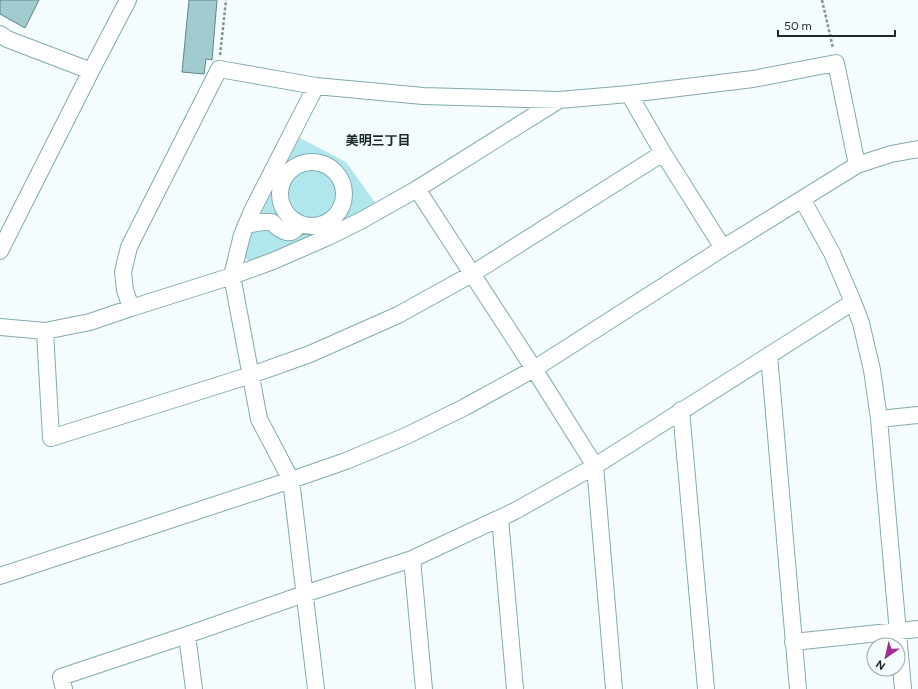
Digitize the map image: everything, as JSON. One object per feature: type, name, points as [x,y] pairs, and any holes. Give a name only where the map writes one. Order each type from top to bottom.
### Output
[{"type":"street","points":[[0,251],[128,0]]},
{"type":"street","points":[[2,41],[91,72]]},
{"type":"street","points":[[131,308],[125,290],[123,272],[130,247],[218,69],[316,86],[423,96],[559,100],[629,94],[752,79],[836,64],[857,164]]},
{"type":"street","points":[[316,86],[252,211],[242,235],[232,276],[259,419],[291,480],[316,689]]},
{"type":"street","points":[[629,94],[663,153],[723,248]]},
{"type":"street","points":[[0,327],[45,331],[90,322],[274,261],[362,220],[417,189],[559,100]]},
{"type":"street","points":[[0,576],[291,480],[406,436],[465,407],[534,369],[857,164],[891,154],[918,149]]},
{"type":"street","points":[[45,331],[50,438],[251,375],[310,354],[398,315],[472,274],[663,153]]},
{"type":"street","points":[[311,161],[321,162],[331,167],[339,175],[344,185],[345,196],[342,207],[336,216],[327,223],[316,226],[305,225],[294,221],[287,214],[282,205],[280,195],[281,185],[285,176],[292,168],[301,163],[311,161]]},
{"type":"street","points":[[417,189],[595,466],[614,689]]},
{"type":"street","points":[[802,199],[832,253],[853,302],[861,323],[872,370],[879,419],[903,689]]},
{"type":"street","points":[[342,207],[349,210],[362,220]]},
{"type":"street","points":[[246,225],[272,222],[278,229],[285,232],[292,231],[297,228],[299,223]]},
{"type":"street","points":[[64,689],[61,677],[304,594],[412,560],[515,511],[595,466],[853,302]]},
{"type":"street","points":[[769,355],[798,689]]},
{"type":"street","points":[[681,410],[706,689]]},
{"type":"street","points":[[879,419],[918,415]]},
{"type":"street","points":[[500,518],[515,689]]},
{"type":"street","points":[[412,560],[424,689]]},
{"type":"street","points":[[793,642],[918,629]]},
{"type":"street","points":[[187,635],[194,689]]},
{"type":"path","points":[[218,69],[226,0]]},
{"type":"path","points":[[822,0],[836,64]]},
{"type":"shaded area","points":[[298,137],[346,162],[376,204],[332,228],[285,248],[249,261],[243,257],[248,237]]},
{"type":"building","points":[[0,0],[39,0],[25,28],[0,14]]},
{"type":"building","points":[[189,0],[217,0],[212,60],[206,59],[204,74],[182,72]]},
{"type":"district","name":"美明三丁目","points":[[378,140]]}]
